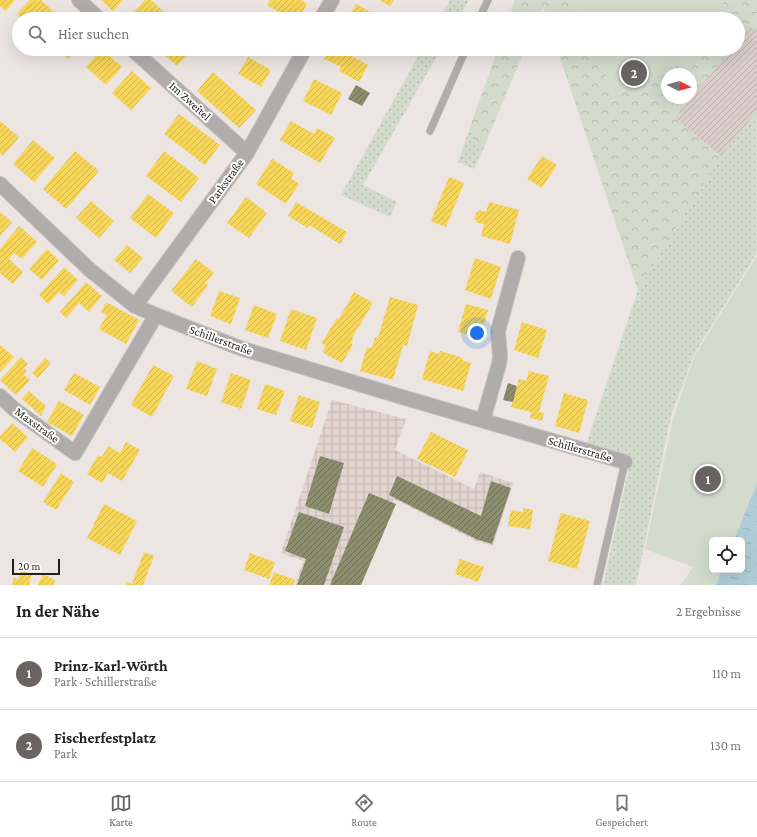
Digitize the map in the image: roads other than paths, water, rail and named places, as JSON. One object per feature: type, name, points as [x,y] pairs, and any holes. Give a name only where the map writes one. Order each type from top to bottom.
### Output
[{"type":"street","points":[[79,0],[92,12]]},
{"type":"street","points":[[325,12],[332,0]]},
{"type":"street","name":"Im Zweitel","points":[[140,56],[247,153]]},
{"type":"street","name":"Parkstraße","points":[[135,306],[247,153],[301,56]]},
{"type":"street","name":"Schillerstraße","points":[[0,184],[90,270],[135,306],[240,348],[625,462]]},
{"type":"street","points":[[483,420],[499,364],[500,357],[498,331],[518,258]]},
{"type":"street","name":"Maxstraße","points":[[0,396],[14,410],[75,453],[156,315]]},
{"type":"lane","points":[[482,12],[488,0]]},
{"type":"lane","points":[[430,131],[463,56]]},
{"type":"lane","name":"Schillerstraße","points":[[597,585],[625,462]]},
{"type":"water","points":[[757,483],[757,585],[716,585],[721,573],[745,573],[745,537],[735,537]]},
{"type":"place","name":"Fischerfestplatz","points":[[634,73]]},
{"type":"place","name":"Prinz-Karl-Wörth","points":[[708,479]]}]
